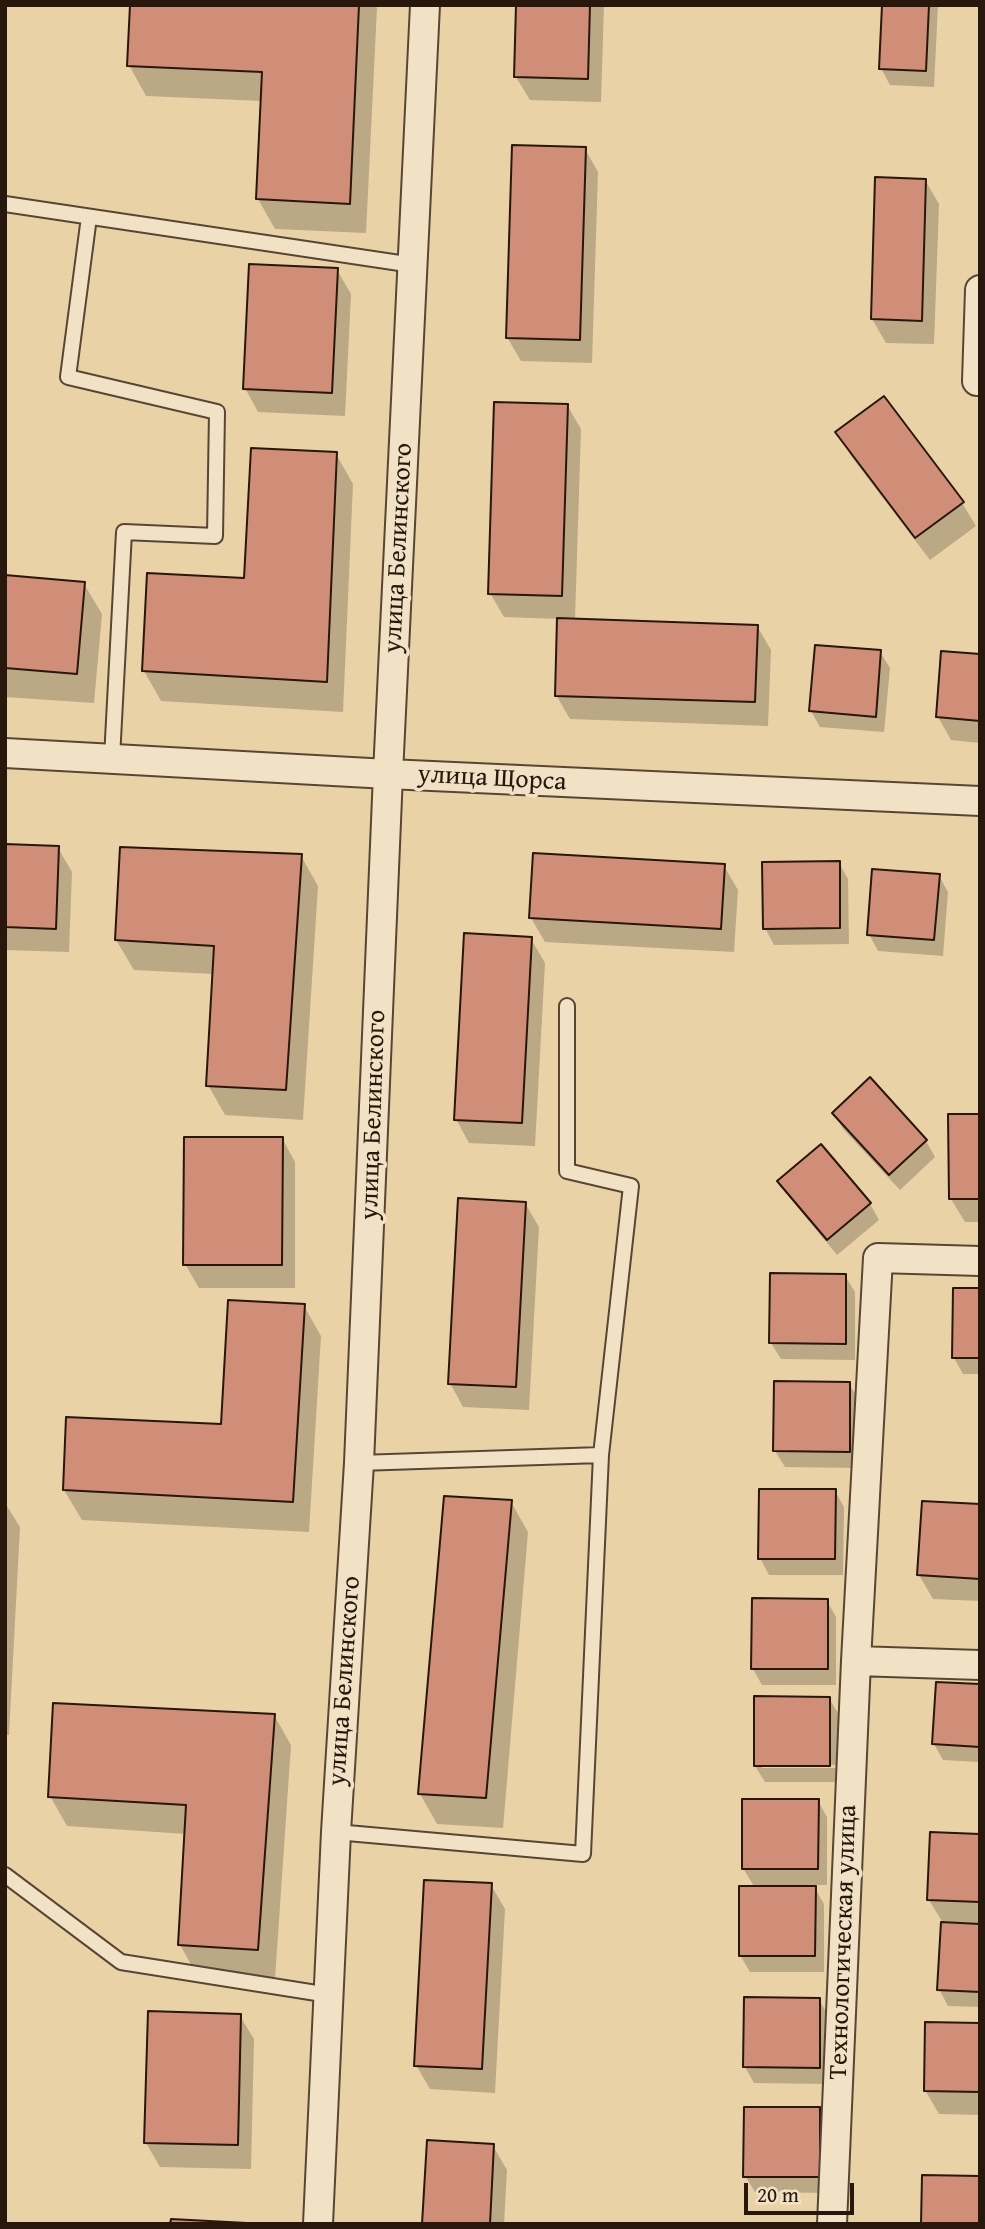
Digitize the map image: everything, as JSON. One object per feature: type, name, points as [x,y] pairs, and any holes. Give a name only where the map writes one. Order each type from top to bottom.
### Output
[{"type":"street","name":"улица Белинского","points":[[318,2224],[336,1832],[359,1463],[388,774],[425,5]]},
{"type":"street","points":[[980,290],[977,381],[980,381]]},
{"type":"street","name":"улица Щорса","points":[[5,753],[388,774],[980,801]]},
{"type":"street","name":"Технологическая улица","points":[[832,2224],[856,1661],[878,1258],[980,1261]]},
{"type":"street","points":[[856,1661],[980,1665]]},
{"type":"lane","points":[[5,204],[413,265]]},
{"type":"lane","points":[[89,217],[68,377],[217,412],[215,536],[124,532],[112,758]]},
{"type":"lane","points":[[336,1832],[583,1854],[601,1455],[631,1186],[567,1171],[567,1006]]},
{"type":"lane","points":[[359,1463],[601,1455]]},
{"type":"lane","points":[[5,1875],[121,1962],[329,1995]]},
{"type":"building","points":[[130,5],[359,5],[350,204],[256,199],[262,72],[127,66]]},
{"type":"building","points":[[516,5],[590,5],[588,79],[514,77]]},
{"type":"building","points":[[882,5],[929,5],[926,71],[879,69]]},
{"type":"building","points":[[512,145],[586,147],[580,340],[506,338]]},
{"type":"building","points":[[875,177],[926,179],[922,321],[871,319]]},
{"type":"building","points":[[249,264],[338,268],[332,393],[243,389]]},
{"type":"building","points":[[884,396],[964,502],[915,538],[835,432]]},
{"type":"building","points":[[494,402],[568,404],[562,596],[488,594]]},
{"type":"building","points":[[251,448],[337,452],[327,682],[142,671],[147,573],[244,578]]},
{"type":"building","points":[[5,575],[85,582],[77,674],[5,668]]},
{"type":"building","points":[[557,618],[758,625],[755,702],[555,696]]},
{"type":"building","points":[[815,645],[881,650],[876,717],[809,711]]},
{"type":"building","points":[[941,651],[980,654],[980,721],[936,717]]},
{"type":"building","points":[[5,844],[59,846],[56,929],[5,927]]},
{"type":"building","points":[[120,847],[302,854],[286,1090],[206,1086],[214,946],[115,940]]},
{"type":"building","points":[[533,853],[725,864],[721,929],[529,918]]},
{"type":"building","points":[[840,861],[840,928],[763,929],[762,862]]},
{"type":"building","points":[[872,869],[940,874],[934,940],[867,935]]},
{"type":"building","points":[[464,933],[532,937],[522,1123],[454,1120]]},
{"type":"building","points":[[870,1077],[927,1140],[889,1175],[832,1113]]},
{"type":"building","points":[[948,1114],[980,1114],[980,1199],[949,1199]]},
{"type":"building","points":[[184,1137],[283,1137],[282,1265],[183,1265]]},
{"type":"building","points":[[821,1144],[871,1203],[827,1240],[777,1181]]},
{"type":"building","points":[[458,1198],[526,1202],[516,1387],[448,1384]]},
{"type":"building","points":[[770,1273],[846,1274],[846,1344],[769,1343]]},
{"type":"building","points":[[953,1288],[980,1288],[980,1358],[952,1358]]},
{"type":"building","points":[[228,1300],[305,1304],[293,1502],[63,1490],[66,1417],[221,1424]]},
{"type":"building","points":[[774,1381],[850,1382],[850,1452],[773,1451]]},
{"type":"building","points":[[759,1489],[836,1489],[835,1559],[758,1559]]},
{"type":"building","points":[[444,1496],[512,1500],[486,1798],[418,1794]]},
{"type":"building","points":[[922,1501],[980,1504],[980,1579],[917,1575]]},
{"type":"building","points":[[752,1598],[828,1599],[828,1669],[751,1669]]},
{"type":"building","points":[[936,1682],[980,1684],[980,1747],[932,1744]]},
{"type":"building","points":[[754,1696],[830,1697],[830,1766],[754,1766]]},
{"type":"building","points":[[53,1703],[275,1714],[258,1950],[178,1945],[186,1805],[48,1797]]},
{"type":"building","points":[[742,1799],[819,1799],[818,1869],[742,1869]]},
{"type":"building","points":[[930,1832],[980,1834],[980,1902],[927,1900]]},
{"type":"building","points":[[424,1880],[492,1883],[482,2069],[414,2066]]},
{"type":"building","points":[[739,1886],[816,1886],[815,1956],[739,1956]]},
{"type":"building","points":[[941,1922],[980,1924],[980,1992],[937,1990]]},
{"type":"building","points":[[744,1997],[820,1998],[820,2068],[743,2067]]},
{"type":"building","points":[[148,2011],[241,2014],[238,2145],[144,2143]]},
{"type":"building","points":[[925,2022],[980,2023],[980,2092],[924,2091]]},
{"type":"building","points":[[744,2107],[820,2107],[820,2177],[743,2177]]},
{"type":"building","points":[[427,2140],[494,2144],[490,2224],[422,2224]]},
{"type":"building","points":[[922,2175],[980,2176],[980,2224],[921,2224]]},
{"type":"building","points":[[171,2219],[247,2223],[170,2224]]}]
